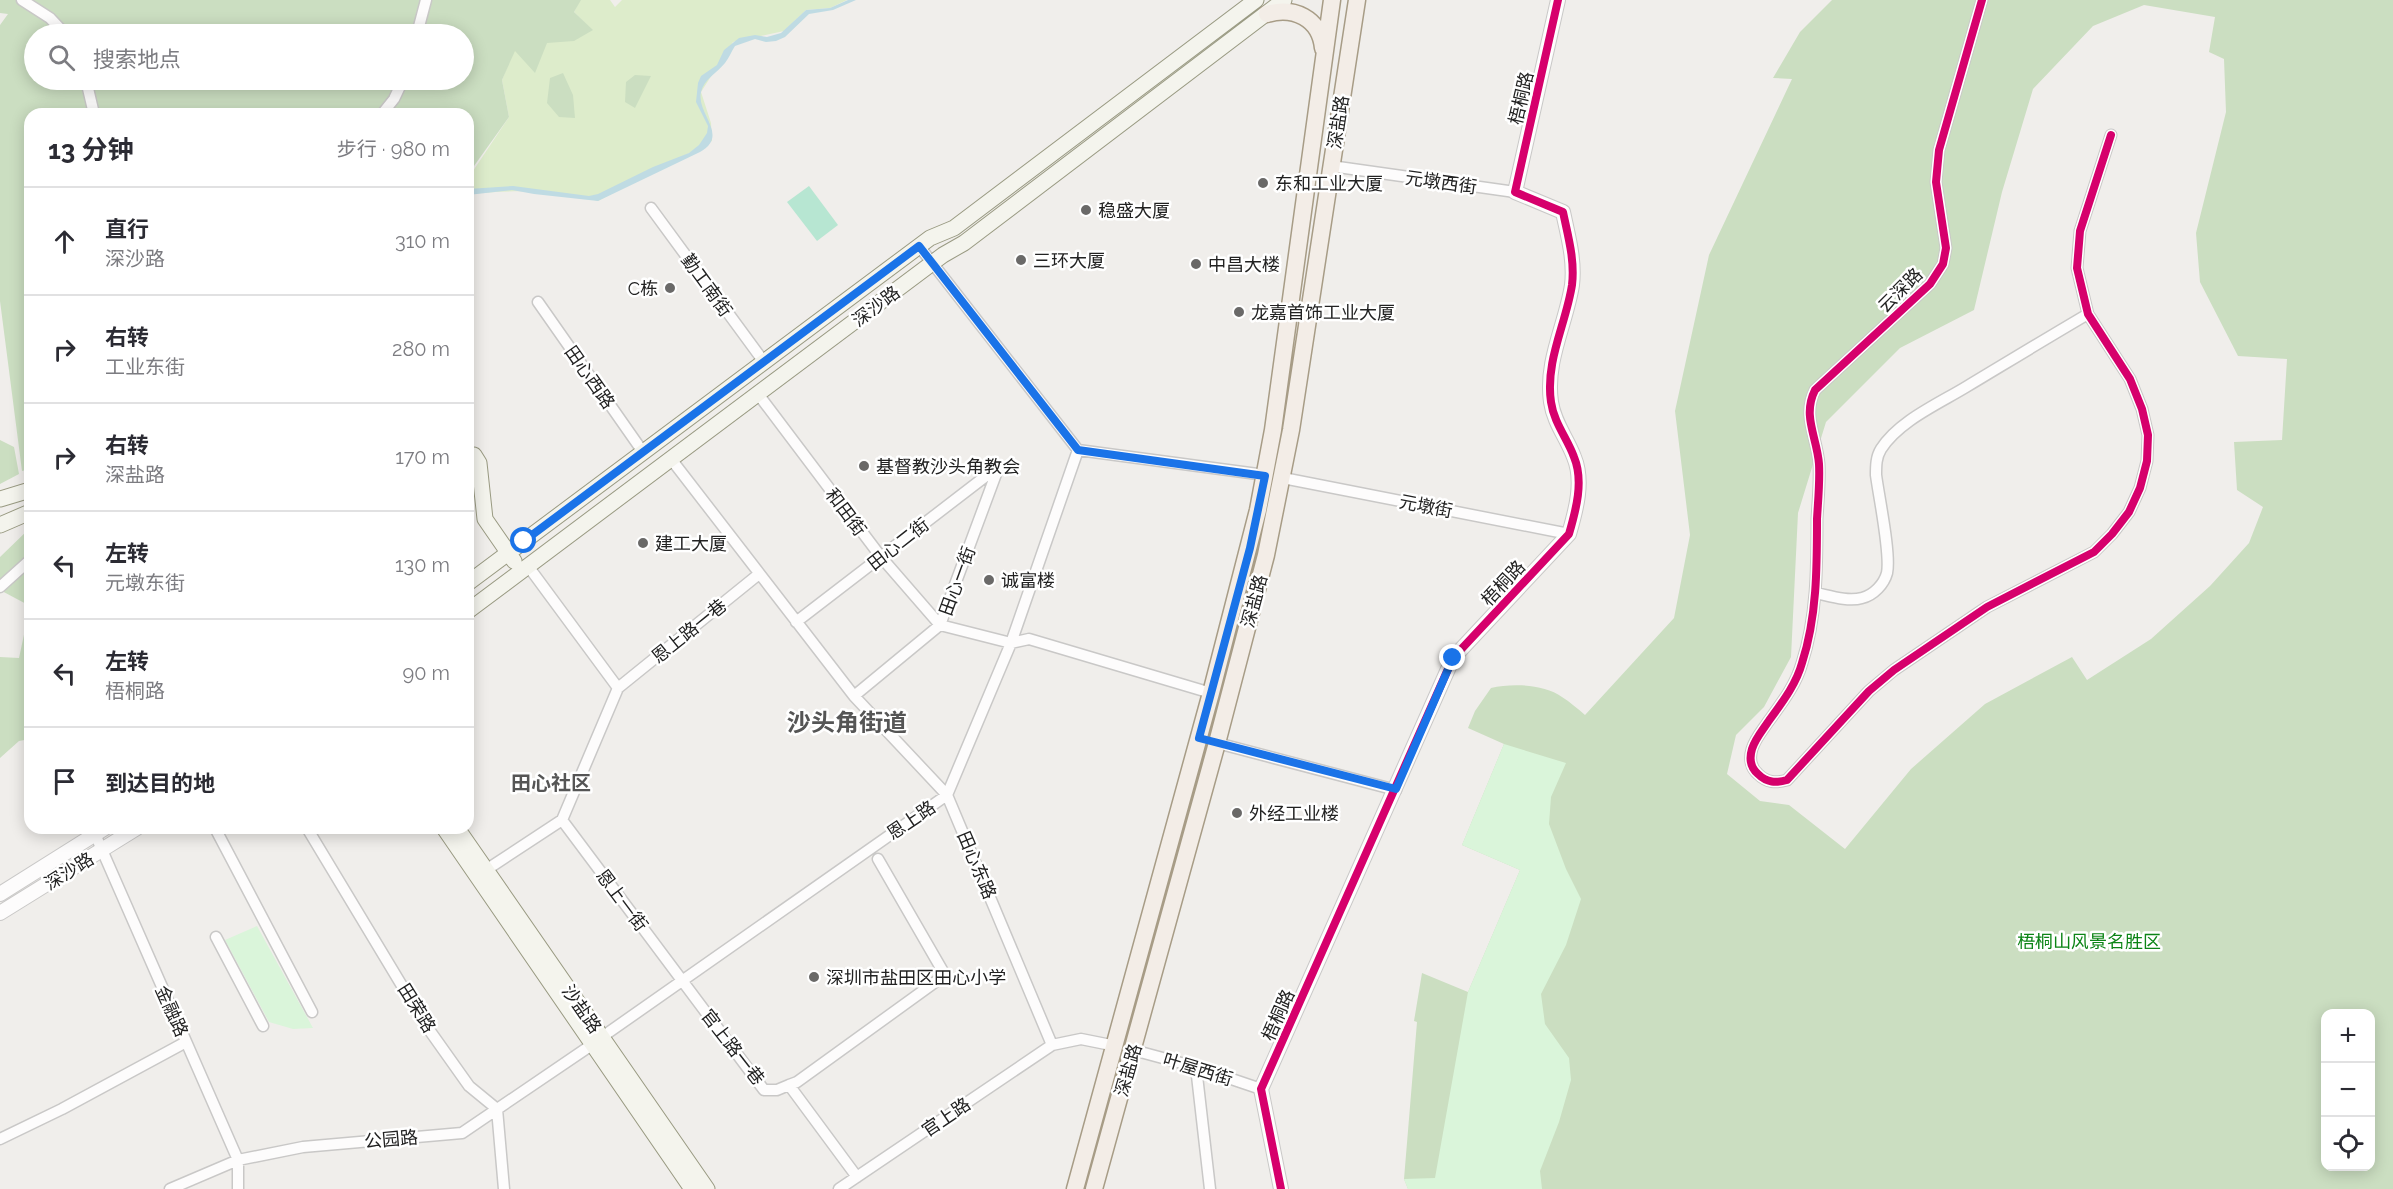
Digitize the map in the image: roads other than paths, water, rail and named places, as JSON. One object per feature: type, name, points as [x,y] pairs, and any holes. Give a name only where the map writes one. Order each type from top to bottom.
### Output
[{"type":"main road","name":"深沙路","points":[[474,579],[919,246],[930,238],[954,228],[1256,0]]},
{"type":"main road","name":"深沙路","points":[[474,606],[932,264],[964,243],[1284,0]]},
{"type":"main road","name":"深盐路","points":[[1075,1189],[1116,1046],[1250,548],[1265,476],[1332,0]]},
{"type":"main road","name":"深盐路","points":[[1094,1189],[1266,555],[1283,478],[1357,0]]},
{"type":"main road","points":[[1267,14],[1287,10],[1303,15],[1319,32],[1324,56]]},
{"type":"main road","points":[[474,455],[478,463],[485,519],[507,554],[517,564],[528,566]]},
{"type":"main road","points":[[0,499],[24,492]]},
{"type":"main road","points":[[0,525],[24,515]]},
{"type":"main road","points":[[1199,738],[1217,742]]},
{"type":"main road","name":"沙盐路","points":[[448,834],[707,1189]]},
{"type":"main road","name":"沙盐路","points":[[461,834],[692,1189]]},
{"type":"street","points":[[22,0],[56,24]]},
{"type":"street","points":[[420,24],[426,0]]},
{"type":"street","name":"梧桐路","points":[[1515,192],[1558,0]]},
{"type":"street","name":"云深路","points":[[1982,0],[1939,150],[1936,182],[1946,248],[1943,264],[1930,284],[1815,390],[1810,400],[1808,414],[1815,436],[1819,465],[1816,593],[1802,664],[1788,694],[1752,749],[1750,761],[1754,771],[1763,779],[1776,783],[1787,780],[1869,691],[1894,670],[1987,607],[2094,552],[2129,512],[2140,488],[2147,461],[2148,435],[2142,409],[2130,379],[2088,314]]},
{"type":"street","points":[[88,90],[93,108]]},
{"type":"street","points":[[387,108],[398,90]]},
{"type":"street","points":[[1816,593],[1861,599],[1872,594],[1881,585],[1887,572],[1888,557],[1876,462],[1881,450],[1890,439],[1933,407],[2088,314],[2077,268],[2077,250],[2080,231],[2111,135]]},
{"type":"street","name":"元墩西街","points":[[1331,166],[1515,192]]},
{"type":"street","points":[[1515,192],[1563,212],[1573,262],[1569,299],[1553,356],[1550,379],[1551,402],[1555,419],[1575,457],[1578,473],[1575,514],[1569,534]]},
{"type":"street","name":"勤工南街","points":[[651,208],[764,362]]},
{"type":"street","points":[[919,246],[1078,450],[1265,476]]},
{"type":"street","name":"田心西路","points":[[538,302],[643,452]]},
{"type":"street","name":"和田街","points":[[758,394],[881,557],[940,625]]},
{"type":"street","name":"恩上路","points":[[597,1041],[947,795],[1011,643],[1078,450]]},
{"type":"street","name":"田心东路","points":[[671,459],[854,696],[947,795],[1052,1045]]},
{"type":"street","name":"田心二街","points":[[796,622],[999,466]]},
{"type":"street","name":"田心一街","points":[[854,696],[940,625],[999,466]]},
{"type":"street","name":"元墩街","points":[[1283,478],[1569,534]]},
{"type":"street","name":"梧桐路","points":[[1262,1089],[1453,658],[1569,534]]},
{"type":"street","points":[[0,587],[24,565]]},
{"type":"street","points":[[528,566],[618,688]]},
{"type":"street","name":"恩上路一巷","points":[[562,820],[618,688],[759,574]]},
{"type":"street","points":[[940,625],[1011,643],[1029,639],[1211,693]]},
{"type":"street","points":[[1217,742],[1396,789]]},
{"type":"street","points":[[486,870],[562,820]]},
{"type":"street","name":"恩上一街","points":[[562,820],[682,981]]},
{"type":"street","name":"深沙路","points":[[0,894],[95,834]]},
{"type":"street","name":"金融路","points":[[100,834],[103,850],[238,1160],[238,1189]]},
{"type":"street","name":"深沙路","points":[[0,913],[128,834]]},
{"type":"street","points":[[218,834],[312,1012]]},
{"type":"street","name":"田荣路","points":[[311,834],[426,1024],[469,1086],[497,1109]]},
{"type":"street","points":[[789,1085],[797,1082],[945,975],[878,859]]},
{"type":"street","points":[[216,937],[263,1026]]},
{"type":"street","name":"官上路一巷","points":[[682,981],[765,1090],[777,1090],[789,1085],[857,1177]]},
{"type":"street","points":[[1052,1045],[1081,1039],[1116,1046]]},
{"type":"street","name":"公园路","points":[[170,1189],[238,1160],[303,1147],[462,1133],[597,1041]]},
{"type":"street","points":[[0,1139],[62,1109],[186,1042]]},
{"type":"street","name":"官上路","points":[[839,1189],[1052,1045]]},
{"type":"street","name":"叶屋西街","points":[[1133,1050],[1196,1067],[1262,1089]]},
{"type":"street","points":[[1196,1067],[1210,1189]]},
{"type":"street","points":[[1262,1089],[1281,1189]]},
{"type":"street","points":[[497,1109],[504,1189]]},
{"type":"water","points":[[848,0],[856,0],[833,10],[809,14],[785,37],[776,41],[766,42],[755,39],[735,46],[725,63],[708,80],[701,92],[703,108],[712,131],[712,139],[700,152],[598,201],[512,190],[474,194],[474,189],[513,186],[589,196],[689,153],[699,145],[707,133],[708,126],[696,102],[698,83],[701,76],[717,65],[724,50],[739,38],[755,35],[767,37],[781,33],[806,10],[830,8]]},
{"type":"place","name":"东和工业大厦","points":[[1263,183]]},
{"type":"place","name":"稳盛大厦","points":[[1086,210]]},
{"type":"place","name":"三环大厦","points":[[1021,260]]},
{"type":"place","name":"中昌大楼","points":[[1196,264]]},
{"type":"place","name":"C栋","points":[[670,288]]},
{"type":"place","name":"龙嘉首饰工业大厦","points":[[1239,312]]},
{"type":"place","name":"基督教沙头角教会","points":[[864,466]]},
{"type":"place","name":"建工大厦","points":[[643,543]]},
{"type":"place","name":"诚富楼","points":[[989,580]]},
{"type":"place","name":"外经工业楼","points":[[1237,813]]},
{"type":"place","name":"深圳市盐田区田心小学","points":[[814,977]]},
{"type":"district","name":"沙头角街道","points":[[847,722]]},
{"type":"district","name":"田心社区","points":[[551,783]]},
{"type":"park label","name":"梧桐山风景名胜区","points":[[2089,941]]}]
